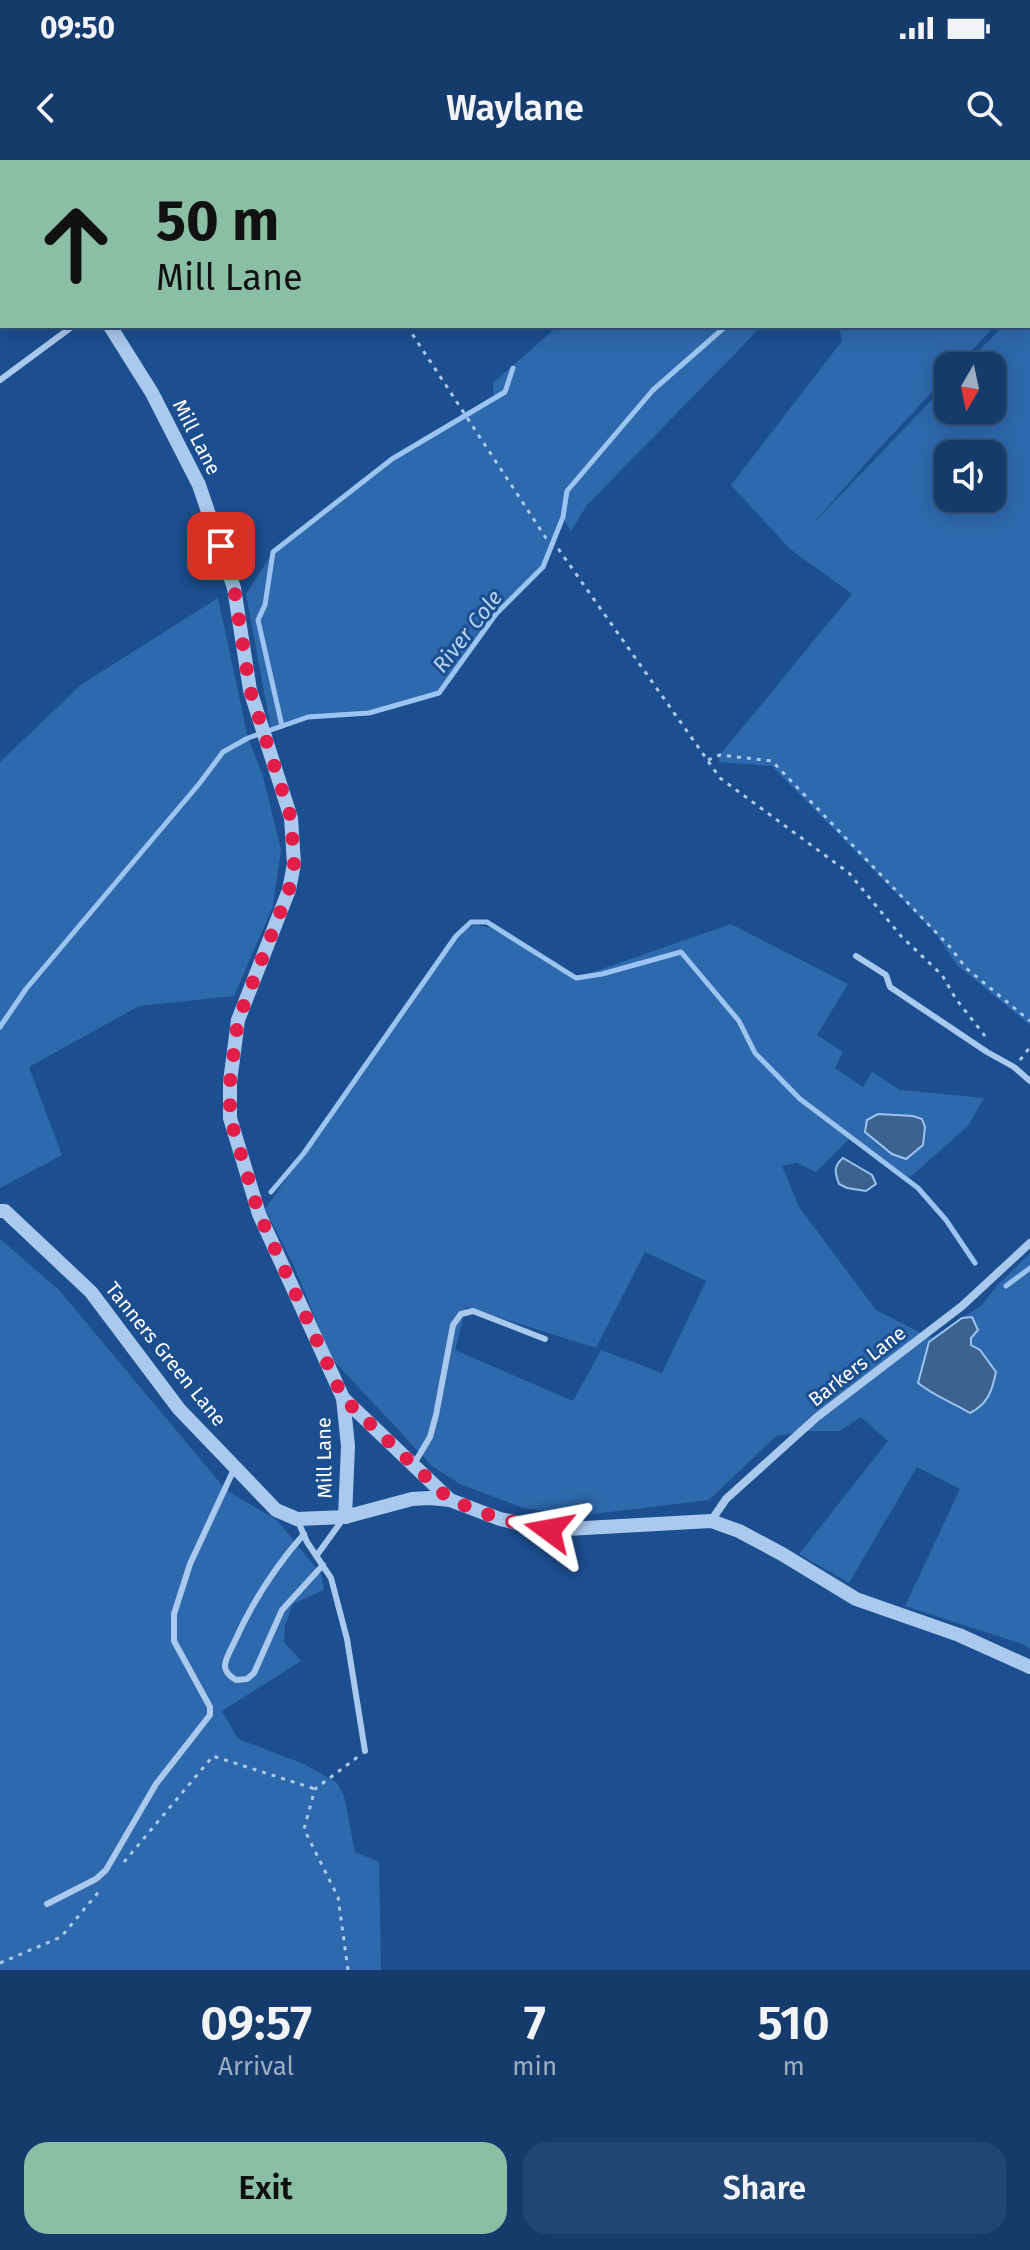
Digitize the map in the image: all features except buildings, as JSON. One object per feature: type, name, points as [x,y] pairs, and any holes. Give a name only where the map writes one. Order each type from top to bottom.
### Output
[{"type":"street","name":"Mill Lane","points":[[111,328],[152,393],[199,485],[234,588],[250,690],[291,818],[294,864],[289,890],[238,1020],[230,1082],[230,1118],[259,1214],[343,1398],[348,1446],[345,1517]]},
{"type":"street","name":"Tanners Green Lane","points":[[0,1211],[5,1211],[91,1292],[179,1409],[276,1510],[297,1519]]},
{"type":"street","name":"Barkers Lane","points":[[711,1521],[726,1499],[817,1417],[962,1306],[1030,1243]]},
{"type":"street","name":"Mill Lane","points":[[343,1398],[450,1500]]},
{"type":"street","points":[[297,1519],[345,1517],[412,1499],[450,1500],[500,1519],[549,1530],[711,1521],[739,1531],[782,1554],[856,1599],[959,1635],[1030,1667]]},
{"type":"lane","points":[[0,380],[70,328]]},
{"type":"lane","points":[[856,956],[886,975],[890,987],[1014,1067],[1030,1081]]},
{"type":"lane","points":[[414,1464],[430,1437],[453,1325],[461,1314],[473,1311],[545,1339]]},
{"type":"lane","points":[[47,1904],[96,1879],[106,1870],[156,1784],[210,1715],[210,1707],[174,1641],[174,1614],[190,1564],[235,1467]]},
{"type":"lane","points":[[317,1555],[345,1517]]},
{"type":"lane","points":[[297,1519],[331,1578],[347,1639],[365,1751]]},
{"type":"lane","points":[[304,1534],[273,1569],[259,1591],[229,1654],[225,1666],[228,1675],[236,1680],[247,1679],[254,1673],[282,1610],[323,1565]]},
{"type":"path","points":[[408,328],[546,538],[557,547],[720,778],[839,865],[861,885],[901,936],[942,975],[988,1041]]},
{"type":"path","points":[[708,760],[720,755],[772,761],[950,947],[966,968],[1030,1021]]},
{"type":"path","points":[[1014,1067],[1030,1047]]},
{"type":"path","points":[[348,1970],[338,1897],[304,1829],[315,1789],[365,1751]]},
{"type":"path","points":[[122,1864],[213,1756],[315,1789]]},
{"type":"path","points":[[0,1963],[61,1937],[102,1889]]},
{"type":"shaded area","points":[[556,328],[760,328],[587,505],[571,531],[563,518],[543,567],[496,614],[439,693],[369,713],[308,717],[271,730],[246,594],[273,552],[392,459],[494,399],[493,383]]},
{"type":"shaded area","points":[[839,328],[993,328],[970,352],[934,352],[934,390],[810,527],[934,398],[934,424],[1006,424],[1006,352],[978,352],[1001,328],[1030,328],[1030,1025],[957,965],[936,934],[772,766],[719,762],[720,755],[852,594],[790,549],[731,485],[842,341]]},
{"type":"shaded area","points":[[218,598],[248,738],[263,776],[281,850],[273,906],[234,996],[139,1006],[29,1067],[62,1155],[0,1188],[0,762],[82,684]]},
{"type":"shaded area","points":[[731,924],[848,984],[817,1035],[843,1052],[835,1068],[863,1087],[872,1072],[900,1090],[984,1098],[968,1126],[909,1178],[851,1137],[816,1172],[797,1163],[782,1166],[799,1207],[876,1310],[931,1338],[981,1306],[1030,1253],[1030,1649],[905,1606],[960,1489],[917,1467],[849,1583],[799,1554],[888,1441],[861,1417],[840,1431],[807,1431],[776,1436],[709,1500],[577,1516],[523,1508],[460,1484],[432,1466],[332,1359],[294,1266],[265,1209],[456,936],[474,925],[492,928],[576,978]],"holes":[[[645,1252],[706,1281],[662,1373],[601,1350],[573,1401],[455,1350],[466,1307],[596,1348]]]},
{"type":"shaded area","points":[[878,1114],[922,1119],[925,1127],[923,1145],[906,1159],[892,1154],[865,1132],[867,1120]]},
{"type":"shaded area","points":[[843,1158],[872,1175],[876,1184],[866,1191],[839,1184],[836,1170]]},
{"type":"shaded area","points":[[0,1239],[59,1290],[226,1490],[277,1520],[321,1574],[324,1590],[293,1604],[285,1625],[284,1642],[301,1661],[222,1711],[238,1739],[304,1764],[337,1783],[344,1796],[355,1852],[379,1862],[381,1970],[0,1970]]},
{"type":"shaded area","points":[[972,1317],[978,1330],[971,1338],[971,1345],[980,1350],[996,1372],[988,1396],[970,1413],[918,1383],[929,1342],[962,1318]]},
{"type":"waterway","name":"River Cole","points":[[0,1027],[26,989],[223,752],[248,738],[308,717],[369,713],[439,693],[496,614],[543,567],[563,517],[567,491],[653,390],[724,328]]},
{"type":"waterway","points":[[282,726],[258,620],[265,605],[273,552],[392,459],[505,392],[513,368]]},
{"type":"waterway","points":[[271,1192],[304,1153],[456,936],[471,922],[487,922],[576,978],[681,952],[739,1021],[755,1053],[800,1099],[918,1188],[946,1220],[975,1263]]},
{"type":"waterway","points":[[1006,1286],[1030,1268]]},
{"type":"route","points":[[221,546],[234,588],[250,690],[291,818],[294,864],[289,890],[238,1020],[230,1082],[230,1118],[259,1214],[343,1398],[450,1500],[500,1519],[549,1530]]}]
